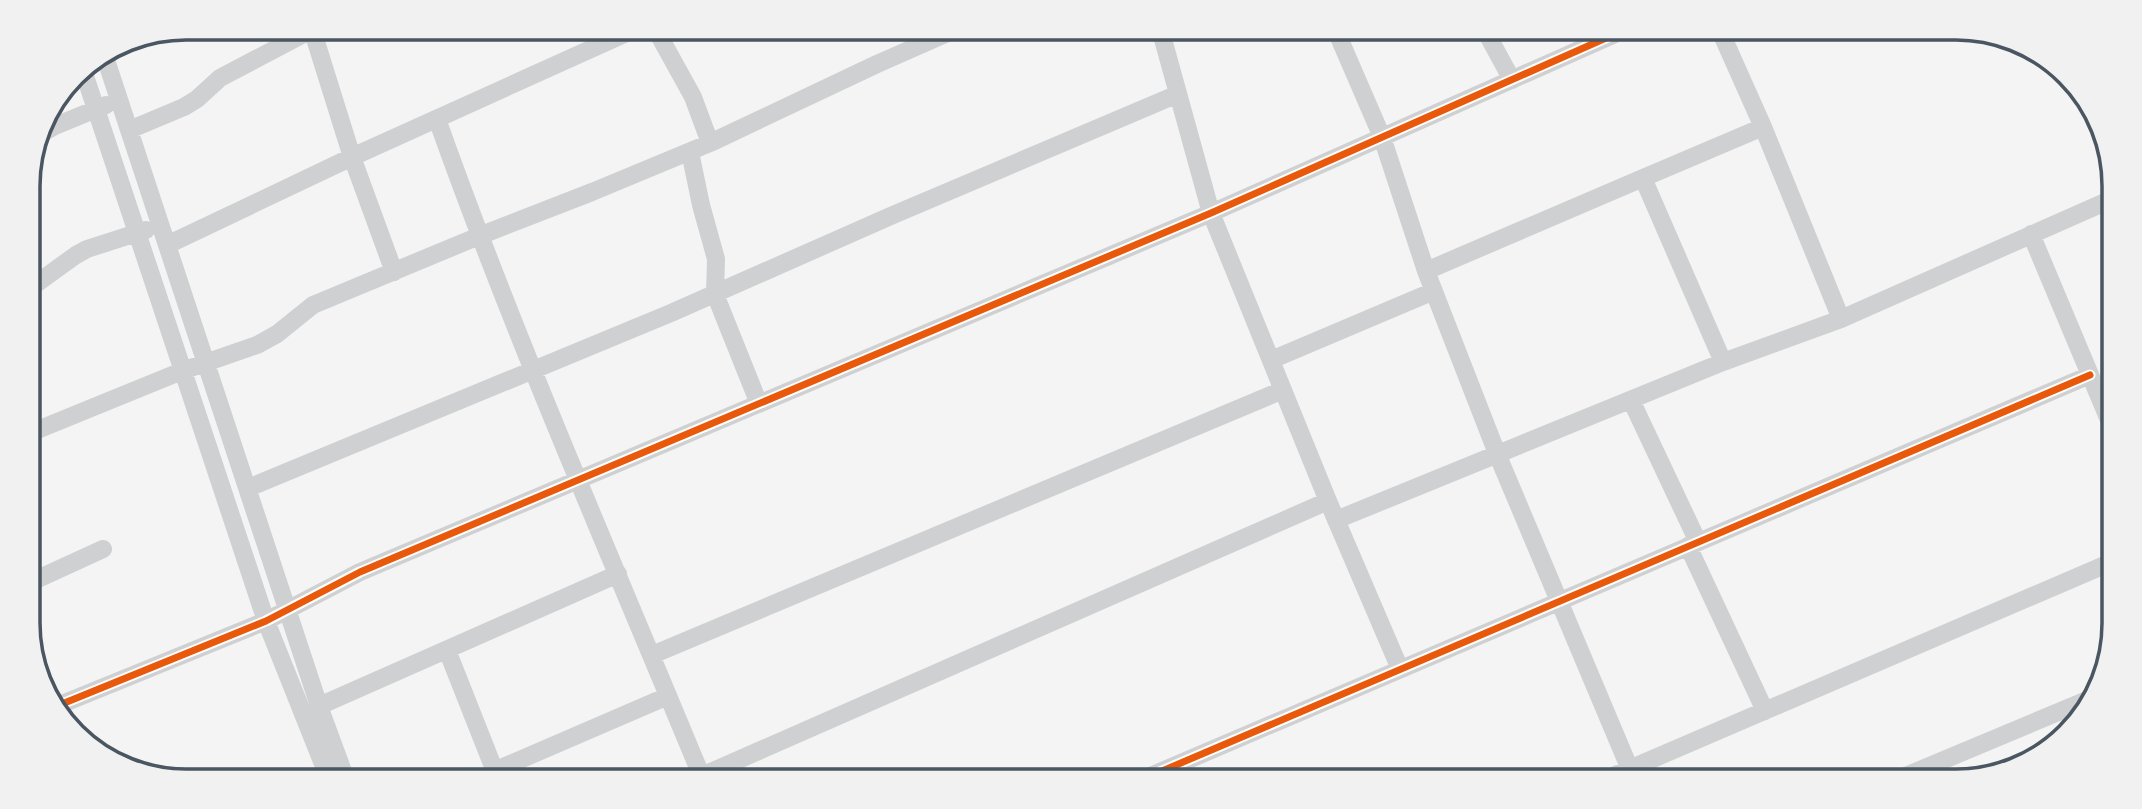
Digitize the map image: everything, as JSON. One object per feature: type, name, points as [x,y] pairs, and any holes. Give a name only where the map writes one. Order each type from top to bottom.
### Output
[{"type":"street","points":[[1163,40],[1211,213],[1328,501],[1400,669]]},
{"type":"street","points":[[1340,40],[1382,137],[1426,271],[1498,456],[1629,768]]},
{"type":"street","points":[[1490,40],[1512,80]]},
{"type":"street","points":[[64,703],[266,621],[360,572],[1211,213],[1597,40]]},
{"type":"street","points":[[1724,40],[1763,127],[1841,319]]},
{"type":"street","points":[[129,130],[184,107],[220,78],[290,41]]},
{"type":"street","points":[[316,41],[352,157],[394,272]]},
{"type":"street","points":[[167,245],[352,157],[609,41]]},
{"type":"street","points":[[662,41],[692,97],[710,143]]},
{"type":"street","points":[[40,429],[182,371],[268,340],[313,305],[690,152],[932,41]]},
{"type":"street","points":[[107,64],[287,611],[342,769]]},
{"type":"street","points":[[86,80],[266,621],[325,769]]},
{"type":"street","points":[[248,488],[715,294],[1178,94]]},
{"type":"street","points":[[51,129],[119,101]]},
{"type":"street","points":[[437,118],[479,236],[533,370],[699,769]]},
{"type":"street","points":[[1426,271],[1763,127]]},
{"type":"street","points":[[690,152],[716,258],[715,294],[759,404]]},
{"type":"street","points":[[1643,178],[1723,362]]},
{"type":"street","points":[[1336,520],[1723,362],[1841,319],[2102,203]]},
{"type":"street","points":[[41,280],[76,255],[136,232],[161,226]]},
{"type":"street","points":[[2031,234],[2090,375],[2102,393]]},
{"type":"street","points":[[1271,359],[1434,291]]},
{"type":"street","points":[[1168,768],[2090,375]]},
{"type":"street","points":[[652,655],[1283,390]]},
{"type":"street","points":[[1631,400],[1765,711]]},
{"type":"street","points":[[716,769],[1328,501]]},
{"type":"street","points":[[40,578],[103,549]]},
{"type":"street","points":[[1644,768],[1765,711],[2102,566]]},
{"type":"street","points":[[319,706],[618,574]]},
{"type":"street","points":[[447,650],[493,769]]},
{"type":"street","points":[[504,769],[668,696]]},
{"type":"street","points":[[1924,768],[2078,703]]},
{"type":"cycle path","points":[[64,703],[266,621],[360,572],[1211,213],[1601,40]]},
{"type":"cycle path","points":[[1168,768],[2090,375]]}]
